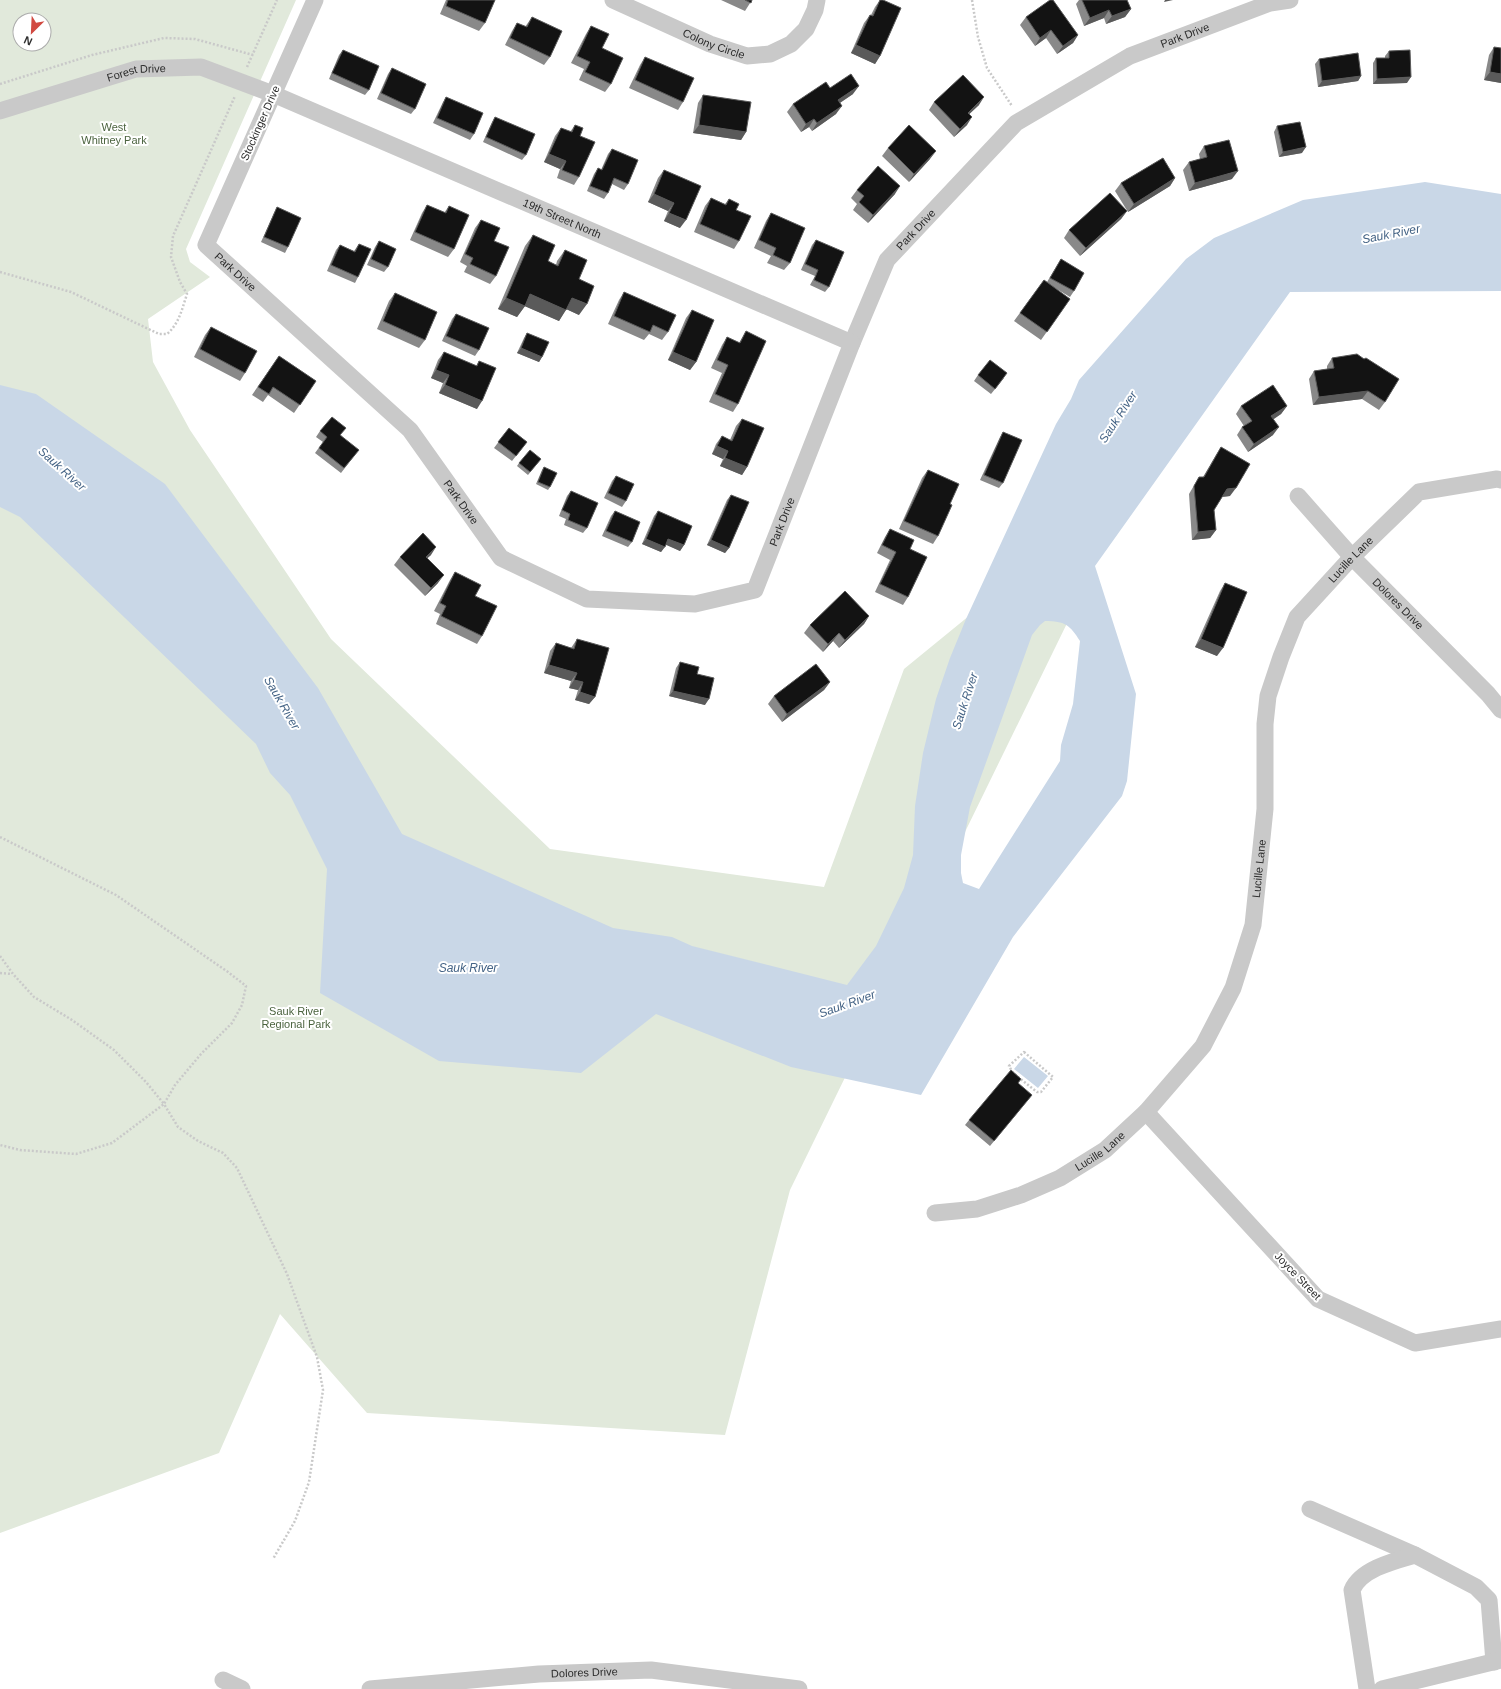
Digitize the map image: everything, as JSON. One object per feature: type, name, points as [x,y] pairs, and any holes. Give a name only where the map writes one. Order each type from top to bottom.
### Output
[{"type":"street","name":"Stockinger Drive","points":[[206,245],[315,0]]},
{"type":"street","name":"Colony Circle","points":[[613,0],[710,44],[747,56],[770,54],[791,44],[806,28],[815,10],[817,0]]},
{"type":"street","name":"Park Drive","points":[[206,245],[410,430],[501,558],[587,599],[695,604],[756,590],[852,344],[887,260],[1016,124],[1130,56],[1270,3],[1290,0]]},
{"type":"street","name":"Forest Drive","points":[[0,111],[136,69],[201,68],[273,94]]},
{"type":"street","name":"19th Street North","points":[[273,94],[852,344]]},
{"type":"street","name":"Lucille Lane","points":[[935,1212],[977,1209],[1021,1195],[1060,1178],[1105,1150],[1146,1112],[1203,1046],[1233,988],[1253,925],[1265,809],[1265,724],[1268,696],[1281,657],[1297,617],[1352,557],[1419,492],[1497,479],[1501,480]]},
{"type":"street","name":"Dolores Drive","points":[[1298,496],[1352,557],[1488,694],[1501,710]]},
{"type":"street","name":"Joyce Street","points":[[1146,1112],[1318,1299],[1415,1343],[1501,1329]]},
{"type":"street","points":[[1310,1509],[1415,1555],[1476,1587],[1489,1600],[1498,1661],[1382,1689]]},
{"type":"street","points":[[1367,1689],[1352,1590],[1354,1584],[1378,1566],[1415,1555]]},
{"type":"street","name":"Dolores Drive","points":[[370,1689],[539,1674],[651,1670],[799,1689]]},
{"type":"street","points":[[223,1680],[242,1689]]},
{"type":"path","points":[[0,272],[71,292],[159,334],[167,334],[174,329],[179,320],[187,294],[180,282],[171,257],[173,236],[277,0]]},
{"type":"path","points":[[972,0],[978,37],[987,68],[1014,109],[1016,124]]},
{"type":"path","points":[[0,836],[116,895],[246,986],[242,1005],[232,1023],[201,1054],[175,1085],[164,1104],[112,1143],[76,1154],[20,1150],[0,1145]]},
{"type":"path","points":[[0,956],[12,974],[34,996],[72,1020],[114,1050],[146,1082],[164,1104],[178,1127],[198,1141],[223,1153],[237,1168],[287,1274],[317,1356],[323,1390],[309,1482],[295,1520],[273,1559]]},
{"type":"path","points":[[0,973],[12,974]]},
{"type":"path","points":[[1024,1052],[1054,1077],[1041,1092],[1037,1092],[1013,1073],[1009,1066],[1024,1052]]},
{"type":"green space","name":"Sauk River Regional Park","points":[[0,0],[296,0],[186,249],[190,262],[210,277],[148,319],[153,362],[190,430],[331,639],[550,849],[824,887],[904,669],[975,611],[1095,566],[790,1190],[725,1435],[367,1413],[280,1314],[219,1453],[0,1533]]},
{"type":"water","name":"Sauk River","points":[[1425,182],[1501,194],[1501,291],[1290,292],[1095,566],[1136,694],[1127,781],[1122,796],[1013,937],[921,1095],[791,1067],[656,1014],[581,1073],[439,1061],[320,993],[327,869],[290,795],[270,773],[256,744],[20,517],[0,507],[0,385],[36,394],[165,484],[318,688],[402,834],[613,928],[672,937],[692,946],[847,985],[876,946],[904,888],[913,855],[915,806],[923,753],[936,699],[950,658],[966,619],[1056,424],[1071,399],[1079,380],[1186,259],[1214,238],[1303,200]],"holes":[[[1045,621],[1058,622],[1066,625],[1073,631],[1080,641],[1073,704],[1061,745],[1060,761],[979,889],[963,883],[961,873],[961,855],[970,807],[1032,635]]]},
{"type":"water","points":[[1024,1057],[1048,1076],[1038,1088],[1014,1069]]},
{"type":"building","points":[[448,0],[495,0],[485,23],[446,6]]},
{"type":"building","points":[[745,0],[752,0],[751,3]]},
{"type":"building","points":[[880,0],[901,8],[880,56],[856,45],[870,15],[873,16]]},
{"type":"building","points":[[1050,0],[1053,0],[1078,35],[1063,46],[1051,30],[1040,38],[1026,17]]},
{"type":"building","points":[[1082,0],[1127,0],[1131,9],[1112,16],[1109,10],[1090,18]]},
{"type":"building","points":[[532,17],[562,31],[550,57],[510,38],[517,23],[527,27]]},
{"type":"building","points":[[591,26],[609,34],[602,48],[623,58],[611,84],[585,72],[590,62],[577,56]]},
{"type":"building","points":[[1494,47],[1501,48],[1501,74],[1490,72]]},
{"type":"building","points":[[343,50],[379,66],[369,90],[332,73]]},
{"type":"building","points":[[1410,50],[1411,77],[1377,79],[1376,58],[1389,58],[1389,51]]},
{"type":"building","points":[[1358,53],[1361,76],[1322,81],[1319,59]]},
{"type":"building","points":[[645,57],[694,78],[683,102],[635,80]]},
{"type":"building","points":[[392,68],[426,84],[415,109],[381,93]]},
{"type":"building","points":[[851,74],[859,86],[838,100],[842,106],[817,123],[814,119],[806,124],[793,104],[826,82],[830,88]]},
{"type":"building","points":[[963,75],[984,97],[968,113],[972,117],[960,129],[934,102]]},
{"type":"building","points":[[703,95],[751,102],[746,132],[699,125]]},
{"type":"building","points":[[446,97],[483,113],[474,134],[437,118]]},
{"type":"building","points":[[495,117],[535,134],[526,155],[486,137]]},
{"type":"building","points":[[1300,122],[1306,147],[1283,152],[1277,126]]},
{"type":"building","points":[[575,125],[583,128],[580,136],[595,142],[579,177],[562,170],[566,161],[549,154],[561,128],[572,132]]},
{"type":"building","points":[[909,125],[936,151],[914,174],[888,148]]},
{"type":"building","points":[[1229,140],[1238,171],[1195,183],[1189,162],[1207,157],[1204,146]]},
{"type":"building","points":[[612,149],[638,160],[628,184],[614,178],[608,193],[590,186],[598,168],[602,170]]},
{"type":"building","points":[[1163,158],[1175,178],[1134,204],[1121,183]]},
{"type":"building","points":[[878,166],[900,186],[873,215],[859,202],[864,196],[857,190]]},
{"type":"building","points":[[664,170],[701,186],[686,220],[669,213],[674,203],[654,194]]},
{"type":"building","points":[[1110,193],[1127,211],[1086,248],[1069,230]]},
{"type":"building","points":[[711,198],[726,205],[729,199],[739,204],[736,210],[751,216],[739,241],[700,224]]},
{"type":"building","points":[[427,205],[446,213],[449,206],[469,215],[454,249],[415,232]]},
{"type":"building","points":[[277,207],[301,218],[288,247],[264,237]]},
{"type":"building","points":[[771,213],[805,228],[790,263],[773,255],[776,248],[759,240]]},
{"type":"building","points":[[481,220],[500,228],[494,241],[509,247],[496,276],[470,264],[473,258],[465,254]]},
{"type":"building","points":[[533,235],[555,245],[548,261],[558,266],[565,250],[587,260],[579,279],[594,286],[587,304],[572,298],[566,310],[530,294],[525,306],[506,298]]},
{"type":"building","points":[[816,240],[844,252],[829,287],[814,280],[818,270],[805,264]]},
{"type":"building","points":[[379,241],[396,249],[388,267],[371,259]]},
{"type":"building","points":[[359,244],[371,249],[358,277],[331,265],[340,245],[355,252]]},
{"type":"building","points":[[1061,259],[1084,273],[1074,291],[1050,278]]},
{"type":"building","points":[[1044,280],[1070,299],[1047,332],[1020,313]]},
{"type":"building","points":[[624,292],[676,315],[668,332],[653,325],[650,332],[614,316]]},
{"type":"building","points":[[395,293],[437,312],[425,340],[383,321]]},
{"type":"building","points":[[692,310],[714,320],[696,362],[673,352]]},
{"type":"building","points":[[456,314],[489,328],[479,350],[446,336]]},
{"type":"building","points":[[211,327],[257,351],[245,373],[200,349]]},
{"type":"building","points":[[746,331],[766,341],[738,404],[715,394],[728,365],[717,360],[727,337],[740,343]]},
{"type":"building","points":[[527,333],[549,342],[542,357],[521,348]]},
{"type":"building","points":[[444,352],[477,366],[479,361],[496,368],[482,401],[445,385],[449,375],[436,370]]},
{"type":"building","points":[[1357,354],[1399,379],[1385,402],[1368,391],[1319,397],[1314,371],[1334,368],[1332,358]]},
{"type":"building","points":[[279,356],[316,381],[300,405],[273,387],[269,394],[258,387]]},
{"type":"building","points":[[990,360],[1007,373],[995,389],[978,375]]},
{"type":"building","points":[[1273,385],[1287,406],[1271,416],[1279,427],[1254,444],[1242,427],[1252,421],[1241,406]]},
{"type":"building","points":[[332,417],[346,428],[340,435],[359,450],[344,468],[319,448],[327,437],[320,431]]},
{"type":"building","points":[[742,419],[764,428],[747,467],[725,458],[728,451],[717,446],[722,436],[732,441]]},
{"type":"building","points":[[509,428],[527,442],[516,456],[498,442]]},
{"type":"building","points":[[1003,432],[1022,440],[1003,483],[984,475]]},
{"type":"building","points":[[1221,447],[1250,464],[1236,488],[1227,489],[1214,510],[1216,530],[1198,532],[1194,486],[1199,477],[1204,477]]},
{"type":"building","points":[[530,450],[541,459],[530,472],[519,463]]},
{"type":"building","points":[[544,467],[557,473],[550,487],[538,482]]},
{"type":"building","points":[[928,470],[959,484],[950,504],[952,505],[938,536],[904,521]]},
{"type":"building","points":[[616,476],[634,484],[626,501],[608,493]]},
{"type":"building","points":[[571,491],[598,503],[587,528],[568,520],[570,514],[562,510]]},
{"type":"building","points":[[731,495],[749,502],[729,548],[711,540]]},
{"type":"building","points":[[615,511],[640,522],[632,542],[606,531]]},
{"type":"building","points":[[658,511],[692,526],[684,545],[668,539],[665,547],[646,539]]},
{"type":"building","points":[[890,529],[914,540],[910,549],[927,557],[908,597],[880,584],[896,552],[882,545]]},
{"type":"building","points":[[423,533],[436,547],[426,557],[444,575],[431,588],[400,557]]},
{"type":"building","points":[[455,572],[481,585],[475,596],[497,606],[482,636],[441,616],[446,606],[440,603]]},
{"type":"building","points":[[1225,583],[1247,592],[1223,648],[1201,639]]},
{"type":"building","points":[[845,591],[869,616],[845,640],[839,633],[828,644],[810,625]]},
{"type":"building","points":[[577,639],[609,648],[595,697],[580,692],[583,682],[574,680],[577,673],[549,665],[556,643],[574,649]]},
{"type":"building","points":[[680,662],[699,667],[697,674],[714,678],[709,699],[673,691]]},
{"type":"building","points":[[816,664],[830,682],[787,714],[774,696]]},
{"type":"building","points":[[1011,1070],[1021,1079],[1018,1083],[1032,1095],[994,1141],[969,1120]]},
{"type":"park label","name":"West Whitney Park","points":[[114,133]]}]
